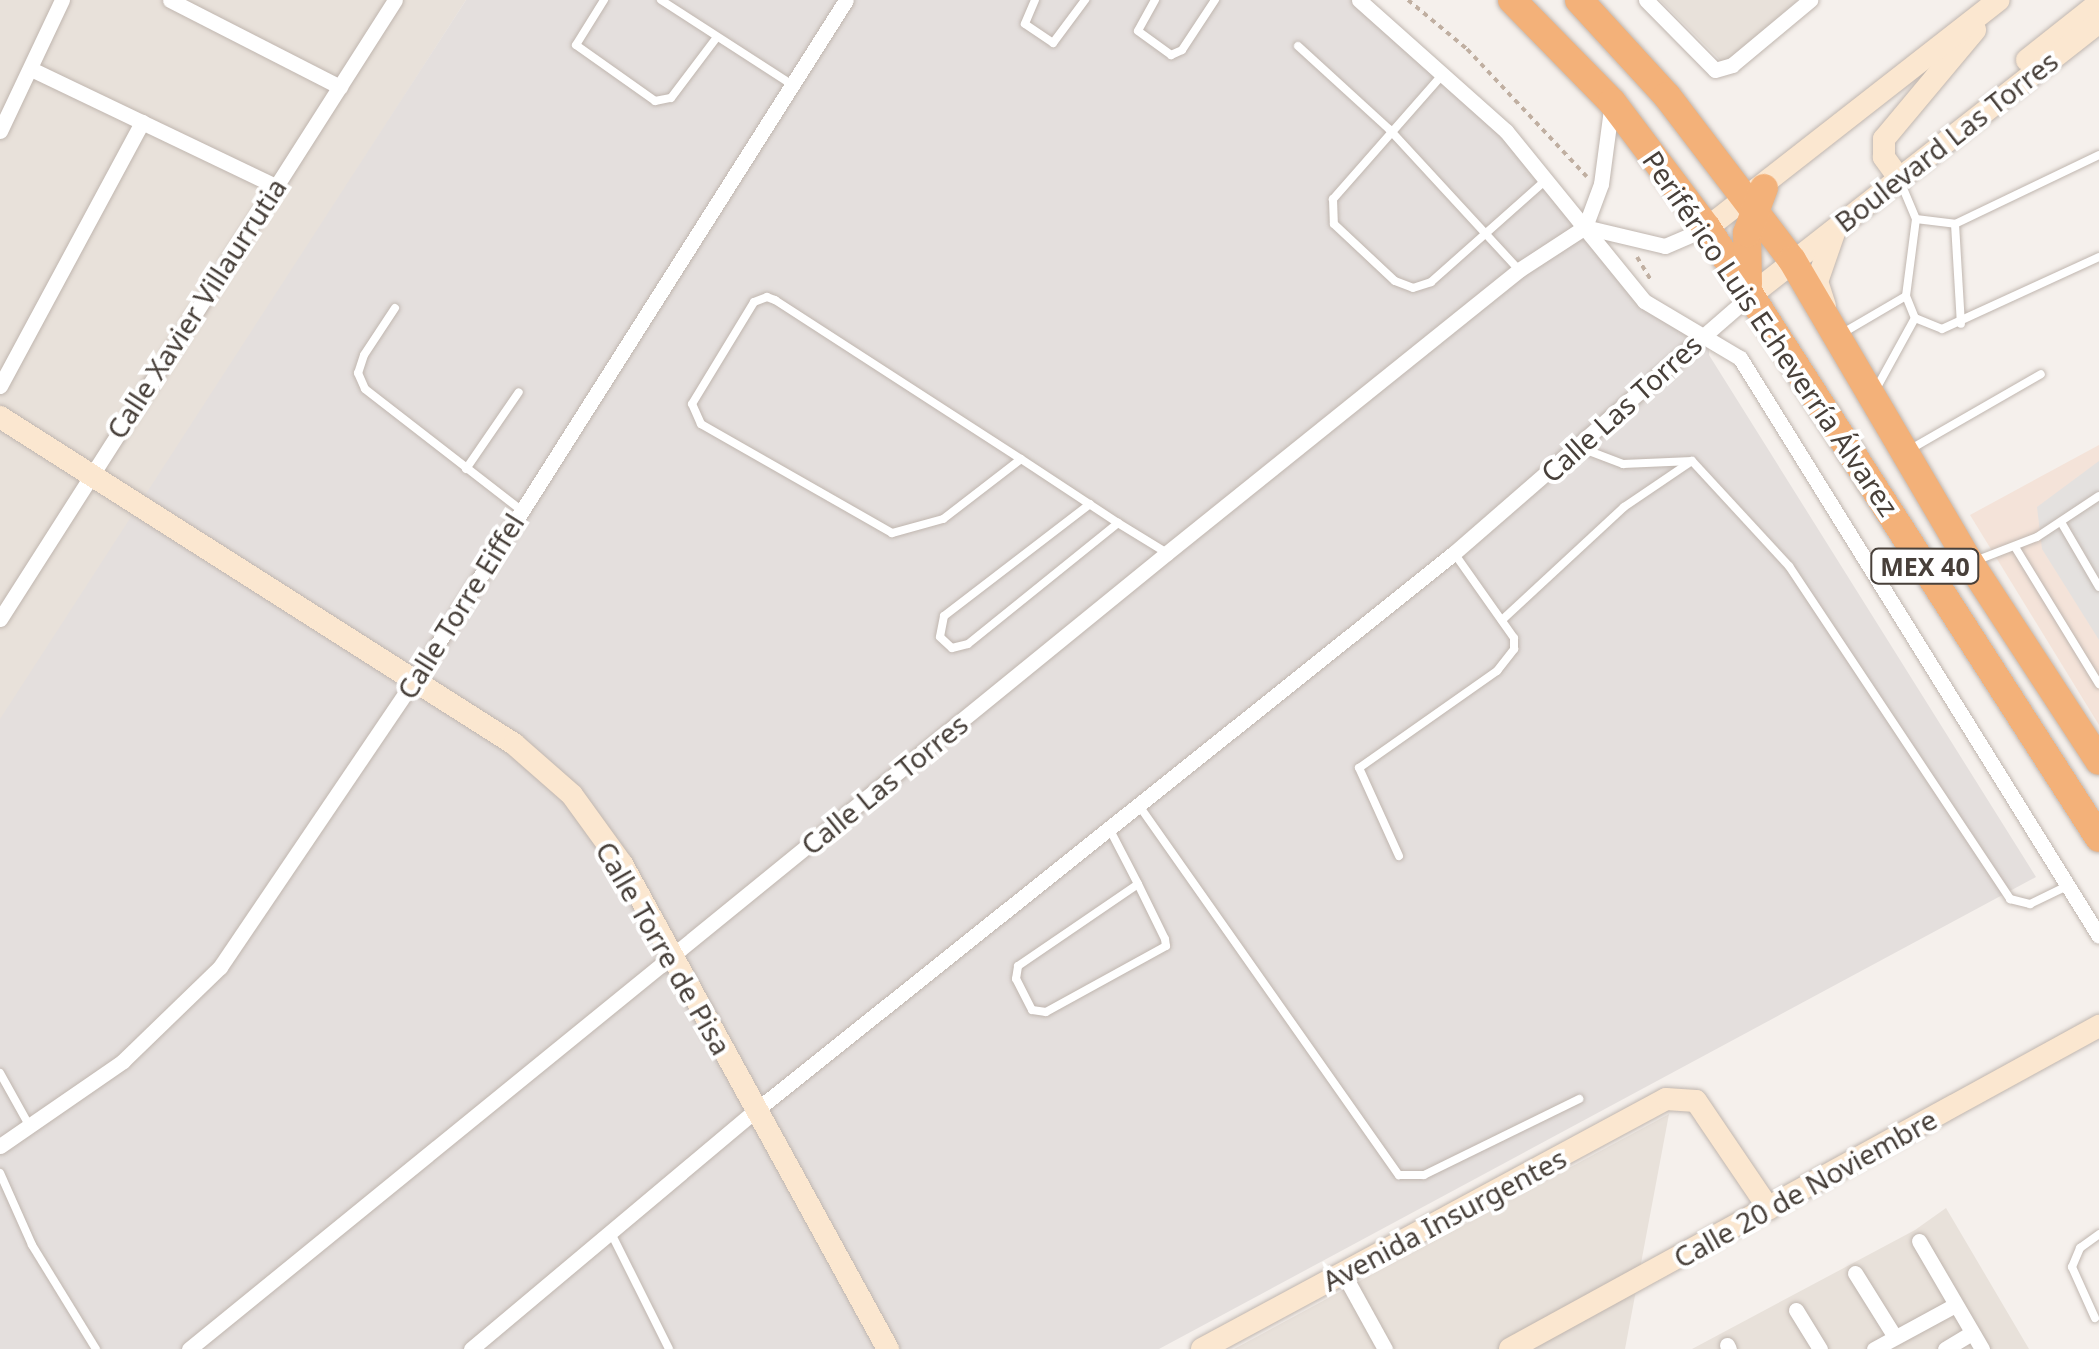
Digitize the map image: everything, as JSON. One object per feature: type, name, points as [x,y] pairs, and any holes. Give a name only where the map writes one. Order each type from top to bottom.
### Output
[{"type":"highway","name":"Periférico Luis Echeverría Álvarez","points":[[1512,0],[1612,102],[1707,228],[2099,838]]},
{"type":"highway","name":"Periférico Luis Echeverría Álvarez","points":[[1579,0],[1755,200],[1970,563],[2099,760]]},
{"type":"highway","points":[[1751,295],[1744,248],[1755,200]]},
{"type":"street","points":[[0,131],[62,0]]},
{"type":"street","points":[[170,0],[340,87]]},
{"type":"street","name":"Calle Xavier Villaurrutia","points":[[0,619],[90,472],[395,0]]},
{"type":"street","name":"Calle Torre Eiffel","points":[[0,1146],[32,1129],[123,1061],[220,968],[414,681],[846,0]]},
{"type":"street","points":[[1359,0],[1506,132],[1653,308],[1740,358],[2099,936]]},
{"type":"street","points":[[1646,0],[1715,70],[1732,65],[1809,0]]},
{"type":"street","points":[[1986,108],[2005,80],[2099,2]]},
{"type":"street","points":[[1585,226],[1665,246],[1707,228],[1755,200],[1995,3]]},
{"type":"street","points":[[1899,178],[1884,158],[1884,139],[1995,3]]},
{"type":"street","name":"Boulevard Las Torres","points":[[1792,260],[2099,22]]},
{"type":"street","points":[[31,69],[275,186]]},
{"type":"street","points":[[1585,226],[1601,184],[1612,102]]},
{"type":"street","points":[[0,386],[142,122]]},
{"type":"street","name":"Calle Las Torres","points":[[190,1349],[1519,270],[1585,226]]},
{"type":"street","points":[[1833,327],[1817,282],[1838,226]]},
{"type":"street","name":"Calle Las Torres","points":[[471,1349],[756,1111],[1454,552],[1580,448],[1704,334],[1792,260]]},
{"type":"street","name":"Calle Torre de Pisa","points":[[0,417],[514,744],[572,796],[622,864],[888,1349]]},
{"type":"street","name":"Calle 20 de Noviembre","points":[[1510,1349],[2099,1026]]},
{"type":"street","name":"Avenida Insurgentes","points":[[1202,1349],[1666,1098],[1688,1096],[1769,1208]]},
{"type":"street","points":[[1919,1241],[1982,1349]]},
{"type":"street","points":[[1343,1273],[1384,1349]]},
{"type":"street","points":[[1856,1274],[1894,1337]]},
{"type":"street","points":[[1874,1349],[1956,1304]]},
{"type":"street","points":[[1796,1310],[1820,1349]]},
{"type":"street","points":[[1945,1349],[1972,1333]]},
{"type":"lane","points":[[604,0],[576,45],[655,101],[672,98],[717,37]]},
{"type":"lane","points":[[661,0],[791,84]]},
{"type":"lane","points":[[1035,0],[1025,24],[1053,43],[1086,0]]},
{"type":"lane","points":[[1155,0],[1138,31],[1171,55],[1182,50],[1215,0]]},
{"type":"lane","points":[[1298,46],[1389,129],[1519,270]]},
{"type":"lane","points":[[1443,74],[1389,129],[1333,199],[1334,224],[1395,281],[1412,288],[1431,282],[1546,180]]},
{"type":"lane","points":[[1916,219],[1955,224],[2099,154]]},
{"type":"lane","points":[[1899,178],[1916,219],[1906,296],[1915,318],[1942,329],[1962,324],[2099,257]]},
{"type":"lane","points":[[1955,224],[1962,324]]},
{"type":"lane","points":[[1833,327],[1906,296]]},
{"type":"lane","points":[[1021,459],[943,518],[892,534],[701,424],[692,404],[754,302],[767,297],[1021,459],[1167,554]]},
{"type":"lane","points":[[395,308],[364,355],[358,373],[365,389],[521,510]]},
{"type":"lane","points":[[1874,398],[1884,366],[1915,318]]},
{"type":"lane","points":[[1905,452],[2041,374]]},
{"type":"lane","points":[[466,469],[519,392]]},
{"type":"lane","points":[[1580,448],[1624,464],[1692,460]]},
{"type":"lane","points":[[1692,460],[1789,566],[2010,899],[2030,904],[2068,886]]},
{"type":"lane","points":[[1502,620],[1610,520],[1692,460]]},
{"type":"lane","points":[[1970,563],[2015,547],[2099,496]]},
{"type":"lane","points":[[1090,504],[944,616],[940,636],[952,648],[968,644],[1118,522]]},
{"type":"lane","points":[[2061,522],[2099,586]]},
{"type":"lane","points":[[2015,547],[2099,684]]},
{"type":"lane","points":[[1399,856],[1361,784],[1359,768],[1497,671],[1514,649],[1502,620],[1454,552]]},
{"type":"lane","points":[[1140,807],[1399,1175],[1424,1175],[1579,1099]]},
{"type":"lane","points":[[1110,830],[1138,884],[1165,939],[1162,953],[1035,1013],[1016,979],[1018,966],[1138,884]]},
{"type":"lane","points":[[0,1074],[32,1129]]},
{"type":"lane","points":[[0,1173],[32,1245],[96,1349]]},
{"type":"lane","points":[[2095,1318],[2072,1267],[2080,1248],[2099,1234]]},
{"type":"lane","points":[[612,1235],[670,1349]]},
{"type":"shaded area","points":[[0,0],[466,0],[0,724]]},
{"type":"shaded area","points":[[466,0],[1367,0],[1511,127],[1652,305],[1709,331],[1709,355],[2036,877],[1159,1349],[0,1349],[0,719]]},
{"type":"shaded area","points":[[1660,0],[1798,0],[1724,64]]},
{"type":"shaded area","points":[[2099,445],[2099,725],[1970,515]]},
{"type":"shaded area","points":[[2099,461],[2099,640],[2042,549],[2037,507]]},
{"type":"shaded area","points":[[1669,1114],[1625,1349],[1234,1349]]},
{"type":"shaded area","points":[[1946,1208],[2029,1349],[1692,1349],[1915,1230]]}]
